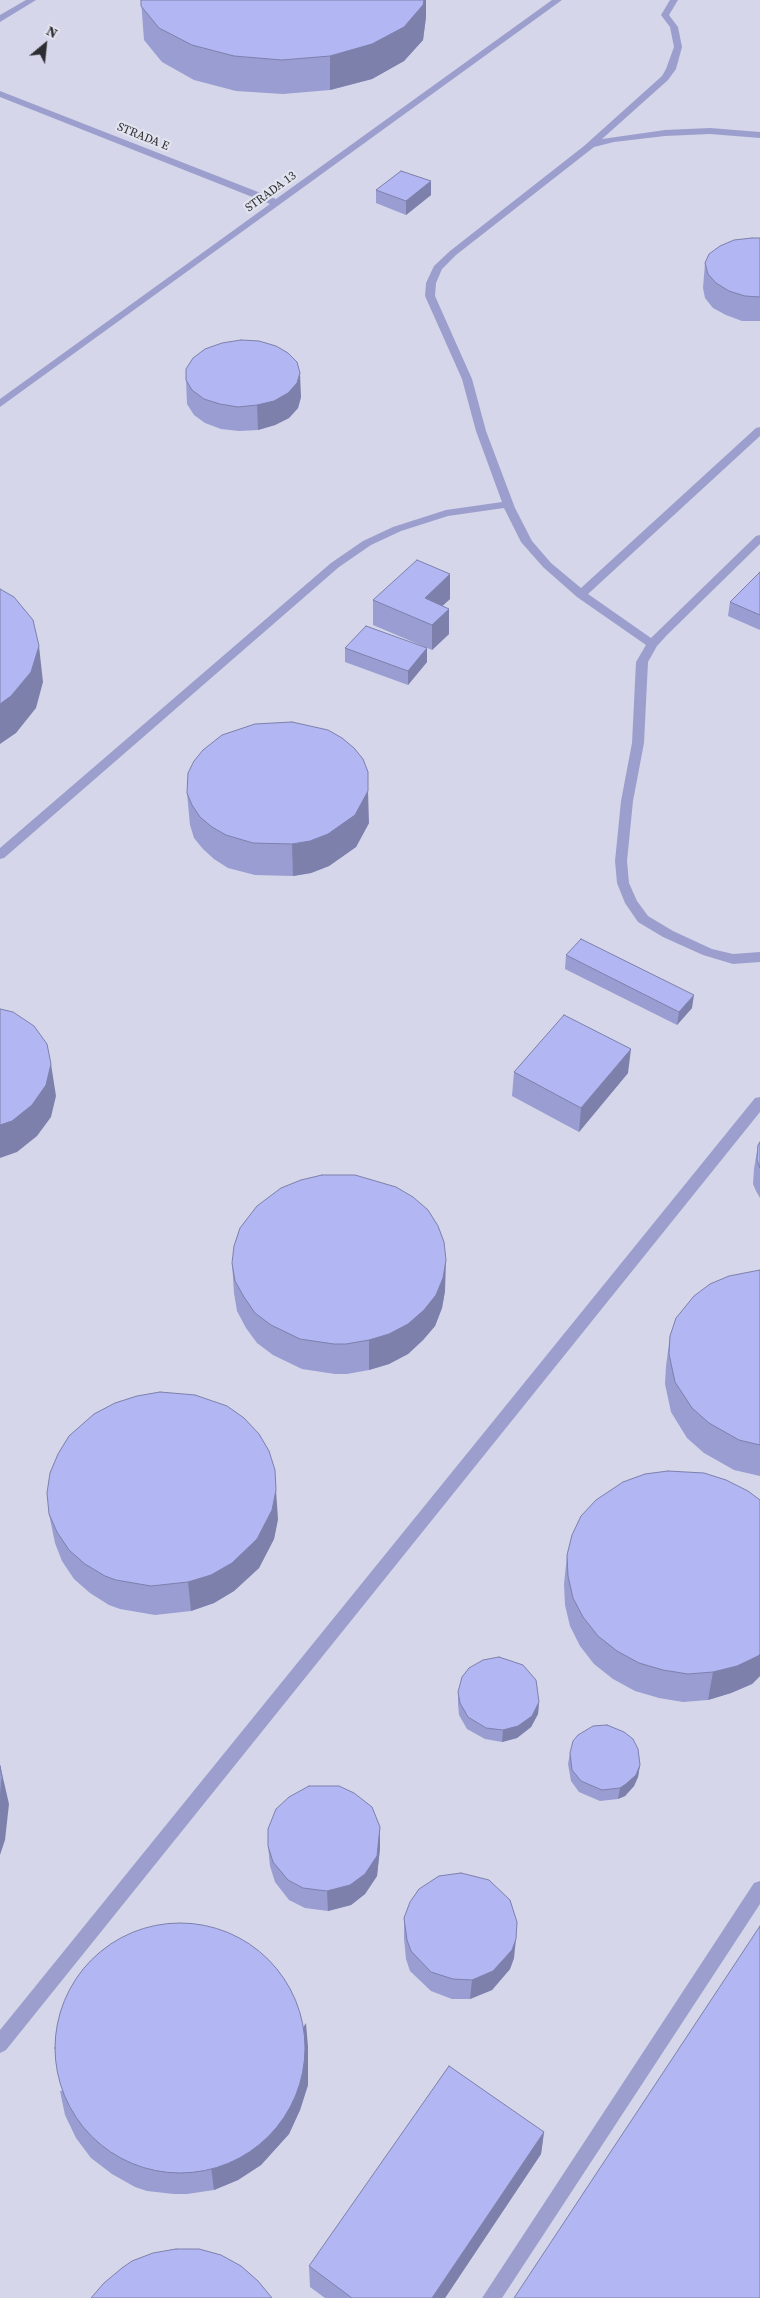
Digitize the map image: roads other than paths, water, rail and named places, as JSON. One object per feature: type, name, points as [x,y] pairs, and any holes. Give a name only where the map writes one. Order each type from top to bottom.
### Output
[{"type":"lane","points":[[0,19],[32,0]]},
{"type":"lane","name":"STRADA 13","points":[[0,404],[558,0]]},
{"type":"lane","points":[[652,644],[581,594],[547,565],[527,542],[508,504],[481,431],[467,379],[430,296],[431,284],[438,268],[453,254],[590,146],[665,78],[671,69],[678,47],[674,27],[666,14],[674,0]]},
{"type":"lane","name":"STRADA E","points":[[0,94],[277,203]]},
{"type":"lane","points":[[590,146],[614,139],[664,132],[710,131],[760,135]]},
{"type":"lane","points":[[581,594],[760,430]]},
{"type":"lane","points":[[0,855],[308,588],[359,549],[397,529],[446,513],[508,504]]},
{"type":"lane","points":[[760,538],[652,644],[642,662],[638,744],[622,835],[621,861],[623,882],[632,903],[643,919],[668,934],[708,952],[733,959],[760,958]]},
{"type":"lane","points":[[0,2044],[760,1102]]},
{"type":"lane","points":[[491,2298],[760,1889]]}]
